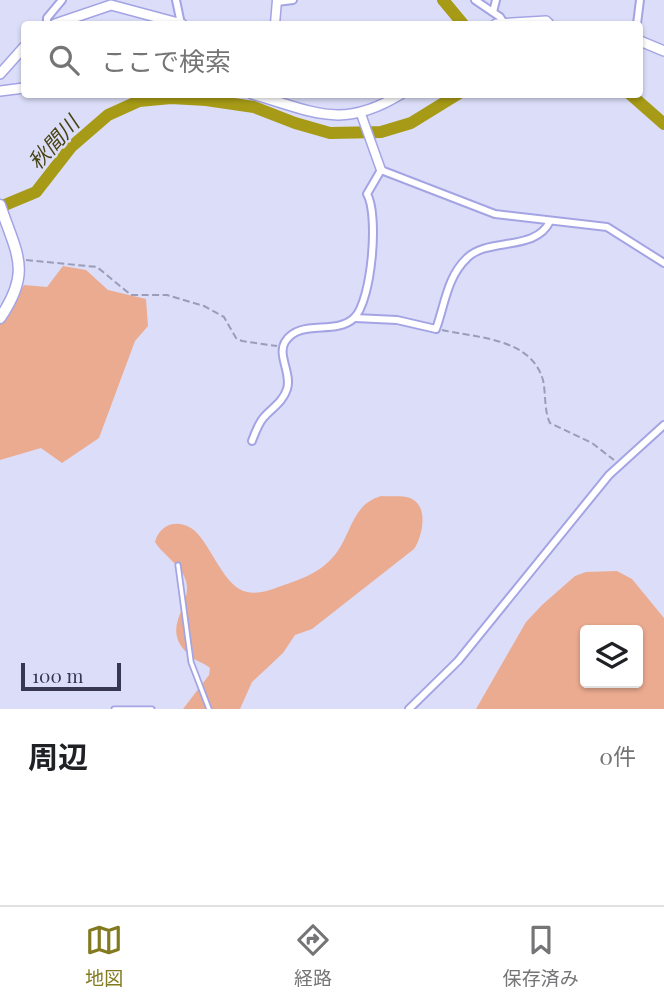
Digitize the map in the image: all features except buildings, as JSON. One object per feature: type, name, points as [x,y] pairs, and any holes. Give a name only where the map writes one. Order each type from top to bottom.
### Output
[{"type":"main road","points":[[64,21],[111,5],[171,21]]},
{"type":"main road","points":[[643,43],[664,51]]},
{"type":"main road","points":[[0,74],[21,50]]},
{"type":"main road","points":[[0,91],[21,88]]},
{"type":"main road","points":[[266,98],[320,114],[363,119],[395,98]]},
{"type":"main road","points":[[0,205],[18,258],[18,286],[0,318]]},
{"type":"street","points":[[47,21],[62,0]]},
{"type":"street","points":[[176,0],[181,21]]},
{"type":"street","points":[[275,21],[277,1],[293,0]]},
{"type":"street","points":[[475,0],[493,12],[498,21]]},
{"type":"street","points":[[493,12],[496,0]]},
{"type":"street","points":[[637,21],[640,0]]},
{"type":"street","points":[[363,119],[381,170],[495,214],[607,228],[664,263]]},
{"type":"street","points":[[355,318],[365,293],[371,262],[372,203],[367,194],[381,170]]},
{"type":"street","points":[[252,441],[262,420],[283,398],[288,387],[283,348],[298,331],[327,328],[355,318],[397,320],[436,328],[450,281],[467,257],[480,249],[531,237],[545,229],[550,221]]},
{"type":"street","points":[[409,709],[458,661],[618,467],[664,425]]},
{"type":"lane","points":[[178,565],[191,662],[209,709]]},
{"type":"lane","points":[[114,709],[152,709]]},
{"type":"path","points":[[18,258],[48,263],[89,264],[103,271],[131,295],[179,298],[219,313],[236,338],[242,341],[283,348]]},
{"type":"path","points":[[436,328],[488,338],[530,356],[542,380],[550,423],[592,443],[618,467]]},
{"type":"shaded area","points":[[63,266],[86,270],[108,290],[146,299],[148,326],[135,341],[99,438],[62,463],[41,448],[0,460],[0,324],[24,285],[47,287]]},
{"type":"shaded area","points":[[381,496],[410,498],[420,508],[422,530],[414,549],[312,629],[295,635],[283,653],[252,682],[240,709],[183,709],[209,675],[210,668],[190,656],[179,643],[177,625],[187,590],[186,581],[181,570],[155,542],[162,530],[172,524],[190,528],[202,538],[232,583],[247,592],[261,592],[320,569],[337,552],[364,505]]},
{"type":"shaded area","points":[[617,571],[632,579],[664,618],[664,709],[476,709],[526,622],[575,576],[586,572]]},
{"type":"waterway","points":[[443,0],[460,21]]},
{"type":"waterway","name":"秋間川","points":[[0,207],[36,192],[71,147],[108,115],[139,101],[171,98]]},
{"type":"waterway","name":"秋間川","points":[[171,98],[254,107],[330,133],[381,132],[411,123],[452,98]]},
{"type":"waterway","name":"秋間川","points":[[635,98],[664,124]]}]
